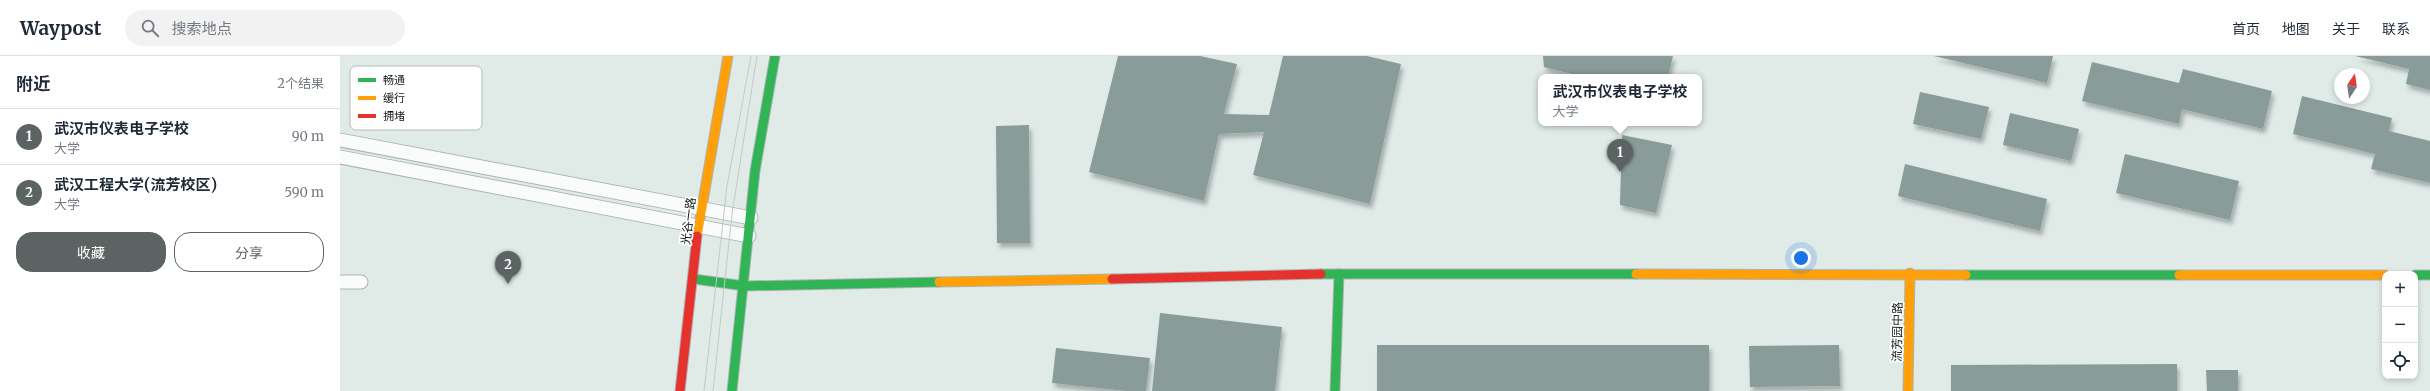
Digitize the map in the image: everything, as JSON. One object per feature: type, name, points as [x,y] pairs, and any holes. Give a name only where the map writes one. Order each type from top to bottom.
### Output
[{"type":"street","name":"光谷一路","points":[[680,391],[694,279],[698,227],[728,56]]},
{"type":"street","points":[[732,391],[745,286],[756,171],[775,56]]},
{"type":"street","points":[[340,140],[701,207],[751,218]]},
{"type":"street","points":[[340,157],[749,236]]},
{"type":"street","points":[[694,279],[745,286],[1338,274],[1910,273],[2382,275]]},
{"type":"street","name":"流芳园中路","points":[[1908,391],[1910,273]]},
{"type":"street","points":[[1335,391],[1338,274]]},
{"type":"street","points":[[2418,275],[2430,275]]},
{"type":"street","points":[[340,282],[361,282]]},
{"type":"building","points":[[1118,56],[1200,56],[1237,64],[1224,114],[1269,115],[1283,56],[1367,56],[1401,64],[1370,204],[1253,175],[1264,132],[1219,134],[1204,201],[1089,172]]},
{"type":"building","points":[[1543,56],[1673,56],[1669,74],[1572,74],[1544,67]]},
{"type":"building","points":[[1934,56],[2053,56],[2047,83]]},
{"type":"building","points":[[2355,56],[2430,56],[2430,90],[2406,84],[2409,69]]},
{"type":"building","points":[[2092,62],[2179,83],[2183,69],[2272,91],[2263,129],[2182,109],[2179,124],[2082,101]]},
{"type":"building","points":[[1920,92],[1989,107],[1981,139],[1913,124]]},
{"type":"building","points":[[2302,96],[2392,118],[2389,131],[2430,141],[2430,183],[2371,169],[2375,154],[2293,134]]},
{"type":"building","points":[[2010,113],[2079,129],[2071,161],[2003,145]]},
{"type":"building","points":[[1029,125],[1030,243],[997,243],[996,126]]},
{"type":"building","points":[[1622,135],[1672,145],[1656,213],[1620,205]]},
{"type":"building","points":[[2125,154],[2239,181],[2230,220],[2116,193]]},
{"type":"building","points":[[1905,164],[2047,199],[2040,231],[1898,196]]},
{"type":"building","points":[[1160,313],[1282,327],[1275,391],[1152,391]]},
{"type":"building","points":[[1377,345],[1709,345],[1709,391],[1377,391]]},
{"type":"building","points":[[1839,345],[1840,386],[1750,387],[1749,346]]},
{"type":"building","points":[[1056,348],[1150,358],[1146,391],[1126,391],[1052,383]]},
{"type":"building","points":[[2177,364],[2177,391],[1951,391],[1951,365]]},
{"type":"building","points":[[2206,370],[2238,370],[2238,391],[2207,391]]},
{"type":"tram line","points":[[704,391],[727,186],[751,56]]},
{"type":"tram line","points":[[713,391],[732,214],[757,56]]},
{"type":"traffic: fast","points":[[732,391],[755,171],[775,56]]},
{"type":"traffic: fast","points":[[1321,274],[1636,274]]},
{"type":"traffic: fast","points":[[1335,391],[1339,274]]},
{"type":"traffic: fast","points":[[1966,275],[2179,275]]},
{"type":"traffic: fast","points":[[2418,275],[2430,275]]},
{"type":"traffic: fast","points":[[694,279],[745,286],[939,282]]},
{"type":"traffic: slow","points":[[697,236],[728,56]]},
{"type":"traffic: slow","points":[[1908,391],[1910,273]]},
{"type":"traffic: slow","points":[[1636,274],[1966,275]]},
{"type":"traffic: slow","points":[[2179,275],[2382,275]]},
{"type":"traffic: slow","points":[[939,282],[1112,279]]},
{"type":"traffic: jam","points":[[680,391],[697,236]]},
{"type":"traffic: jam","points":[[1112,279],[1321,274]]},
{"type":"place","name":"武汉市仪表电子学校","points":[[1620,172]]},
{"type":"place","name":"武汉工程大学(流芳校区)","points":[[508,284]]}]
